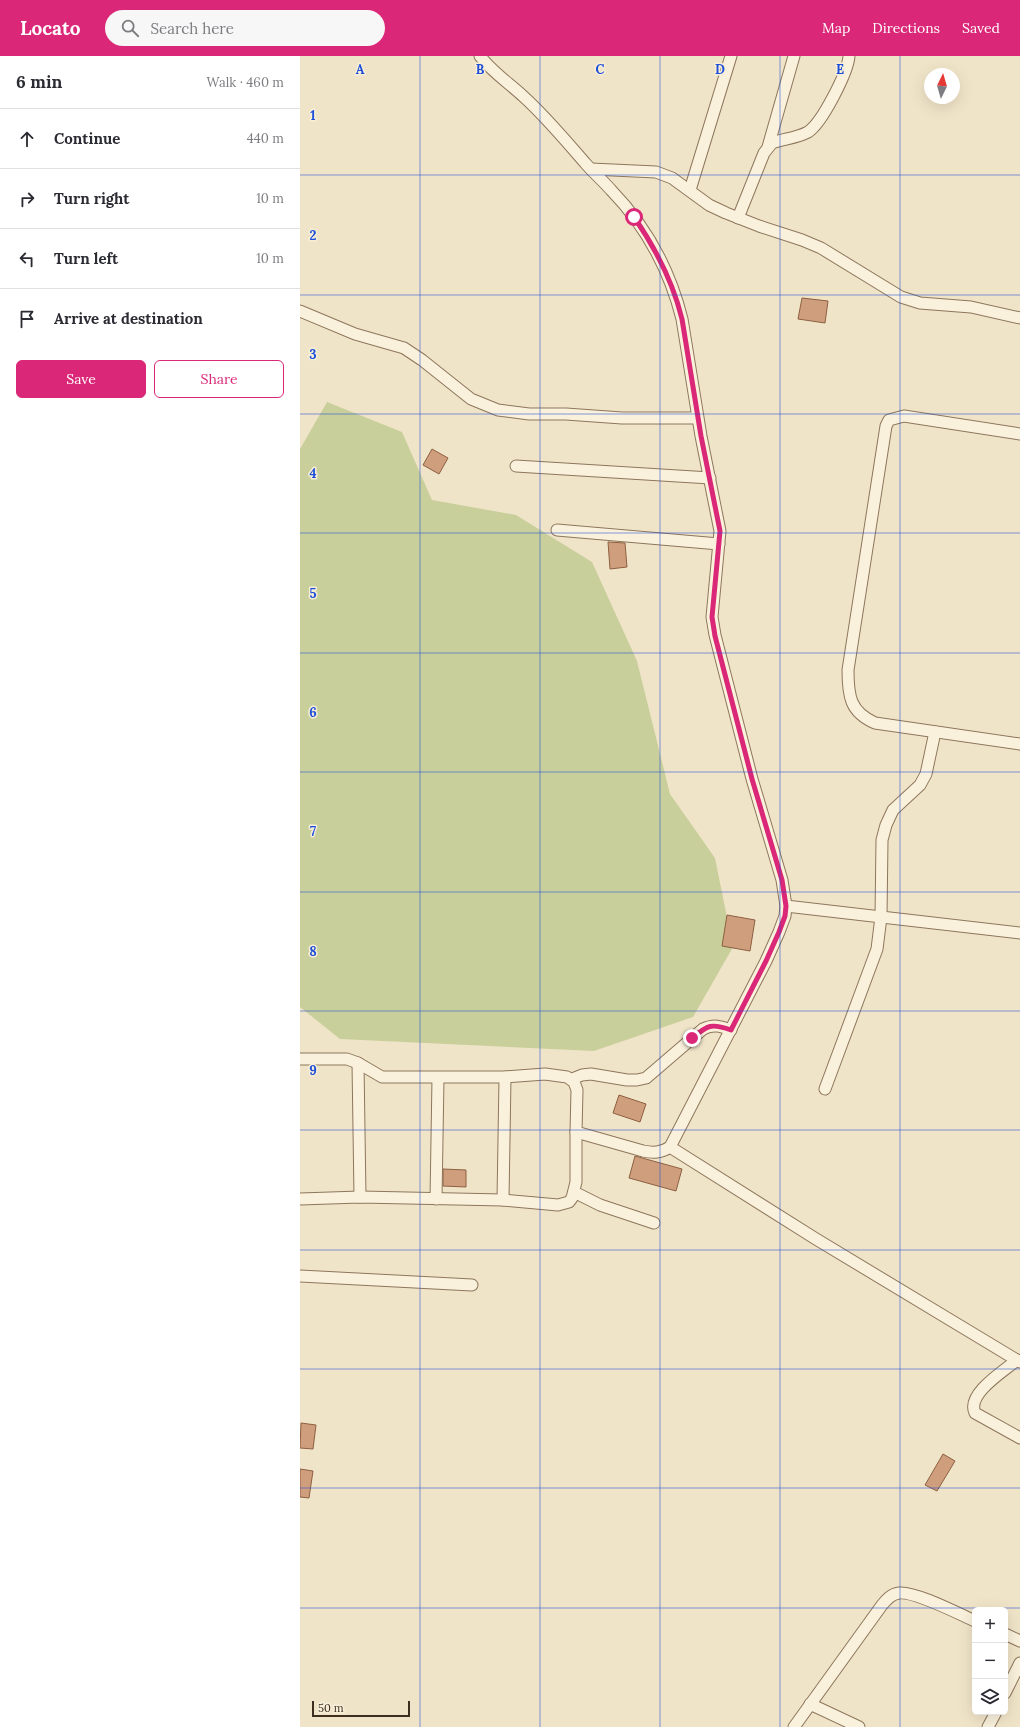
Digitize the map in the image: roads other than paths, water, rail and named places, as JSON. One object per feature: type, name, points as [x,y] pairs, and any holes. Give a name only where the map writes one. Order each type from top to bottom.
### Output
[{"type":"street","points":[[480,56],[486,64],[524,96],[634,217],[650,240],[668,275],[678,302],[697,418],[719,520],[720,531],[712,617],[715,636],[752,779],[782,880],[786,906],[783,921],[770,954],[670,1147],[660,1152],[643,1152],[576,1132]]},
{"type":"street","points":[[690,190],[731,56]]},
{"type":"street","points":[[738,218],[768,147],[794,56]]},
{"type":"street","points":[[768,147],[772,143],[808,132],[815,125],[826,108],[845,70],[849,56]]},
{"type":"street","points":[[591,169],[656,172],[672,178],[709,205],[738,218],[821,248],[879,285],[910,300],[920,303],[971,307],[1020,318]]},
{"type":"street","points":[[300,311],[355,334],[404,348],[422,360],[471,399],[498,410],[529,414],[566,414],[622,418],[697,418]]},
{"type":"street","points":[[1020,434],[904,416],[889,420],[886,426],[848,670],[848,685],[855,709],[864,718],[875,723],[1020,744]]},
{"type":"street","points":[[516,466],[710,478]]},
{"type":"street","points":[[557,530],[719,544]]},
{"type":"street","points":[[825,1089],[877,949],[881,917],[882,840],[886,825],[893,810],[920,785],[923,780],[930,757],[935,732]]},
{"type":"street","points":[[786,906],[1020,933]]},
{"type":"street","points":[[300,1059],[347,1059],[358,1063],[382,1077],[505,1077],[556,1074],[572,1079],[582,1075],[591,1074],[637,1080],[651,1074],[703,1029],[710,1025],[716,1025],[731,1030]]},
{"type":"street","points":[[358,1063],[360,1197]]},
{"type":"street","points":[[503,1200],[505,1077]]},
{"type":"street","points":[[436,1199],[438,1078]]},
{"type":"street","points":[[300,1199],[360,1197],[503,1200],[558,1205],[569,1202],[574,1192],[576,1182],[577,1090],[572,1079]]},
{"type":"street","points":[[670,1147],[816,1239],[1018,1361],[981,1390],[975,1398],[973,1408],[975,1413],[1020,1438]]},
{"type":"street","points":[[574,1192],[600,1205],[654,1223]]},
{"type":"street","points":[[300,1276],[472,1285]]},
{"type":"street","points":[[794,1727],[882,1605],[892,1596],[897,1593],[910,1594],[972,1620]]},
{"type":"street","points":[[1008,1635],[1020,1641]]},
{"type":"street","points":[[1008,1687],[1020,1663]]},
{"type":"street","points":[[810,1704],[860,1727]]},
{"type":"street","points":[[988,1727],[994,1715]]}]
